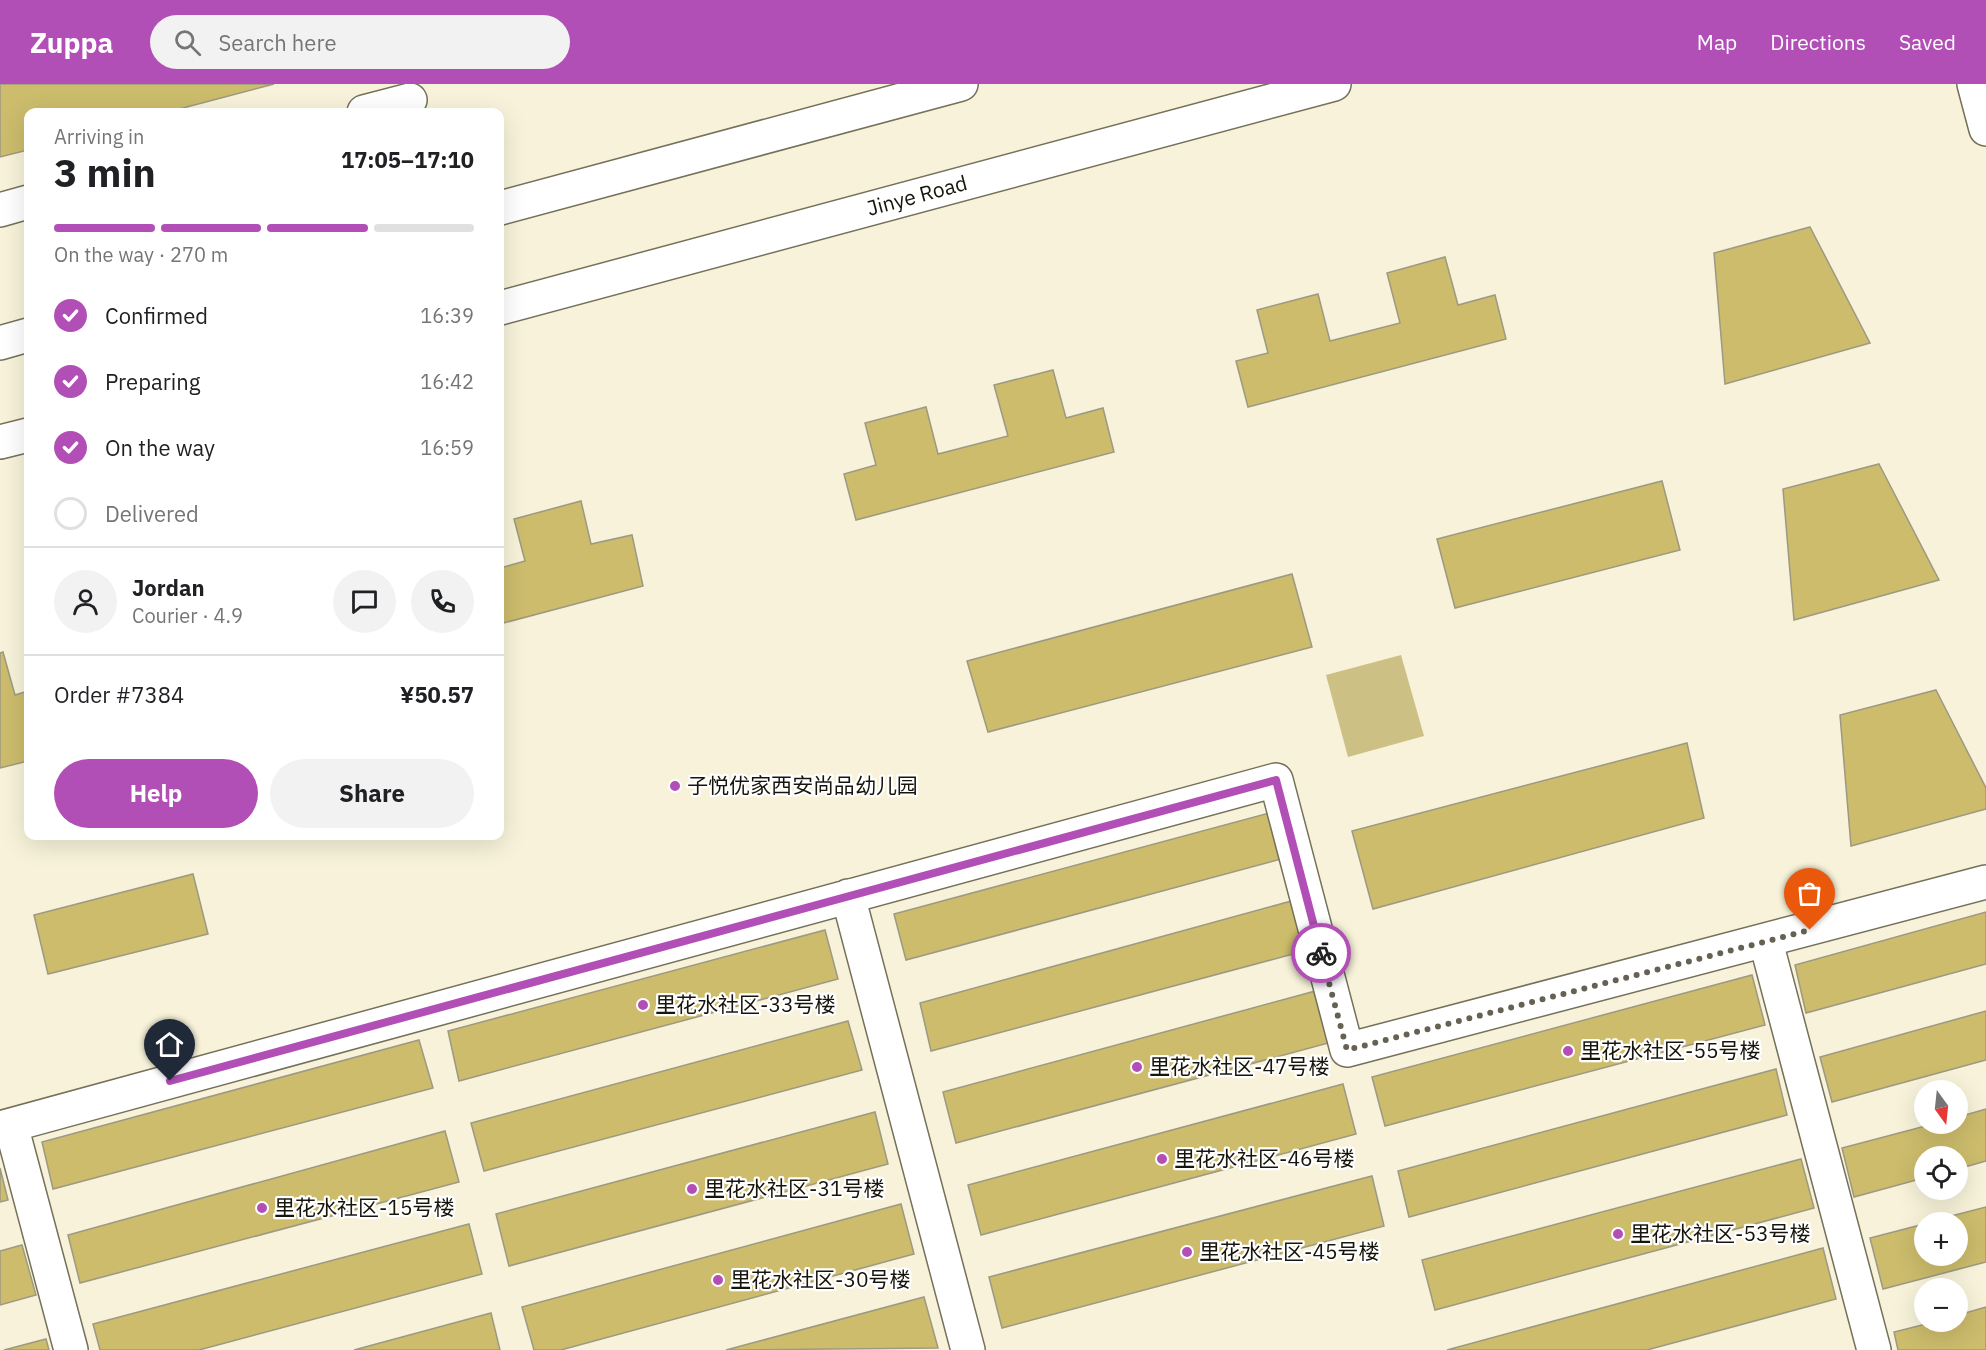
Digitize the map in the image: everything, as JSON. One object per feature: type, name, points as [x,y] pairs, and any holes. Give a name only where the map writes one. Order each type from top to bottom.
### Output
[{"type":"street","points":[[504,207],[961,84]]},
{"type":"street","name":"Jinye Road","points":[[504,307],[1334,84]]},
{"type":"street","points":[[1974,84],[1986,129]]},
{"type":"street","points":[[379,108],[410,100]]},
{"type":"street","points":[[0,210],[24,203]]},
{"type":"street","points":[[0,343],[24,336]]},
{"type":"street","points":[[0,442],[24,436]]},
{"type":"street","points":[[71,1350],[6,1126],[1276,780],[1347,1050],[1766,942],[1986,882]]},
{"type":"street","points":[[848,896],[968,1350]]},
{"type":"street","points":[[1766,942],[1874,1350]]},
{"type":"shaded area","points":[[1401,655],[1424,736],[1348,757],[1326,675]]},
{"type":"building","points":[[0,84],[274,84],[183,108],[24,108],[24,151],[0,157]]},
{"type":"building","points":[[1810,227],[1870,343],[1725,384],[1714,253]]},
{"type":"building","points":[[1445,257],[1458,305],[1495,295],[1506,339],[1248,407],[1236,361],[1268,353],[1257,310],[1318,294],[1330,341],[1400,323],[1387,273]]},
{"type":"building","points":[[1053,370],[1066,418],[1103,408],[1114,452],[856,520],[844,474],[876,465],[865,423],[926,407],[938,454],[1008,436],[994,385]]},
{"type":"building","points":[[1879,464],[1939,580],[1794,620],[1783,489]]},
{"type":"building","points":[[1662,481],[1680,550],[1455,608],[1437,539]]},
{"type":"building","points":[[581,501],[591,544],[632,535],[643,586],[504,623],[504,567],[525,561],[514,519]]},
{"type":"building","points":[[1292,574],[1312,647],[988,732],[967,661]]},
{"type":"building","points":[[3,652],[15,695],[24,692],[24,762],[0,768],[0,653]]},
{"type":"building","points":[[1936,690],[1986,788],[1986,809],[1851,846],[1840,715]]},
{"type":"building","points":[[1687,743],[1704,818],[1373,909],[1352,831]]},
{"type":"building","points":[[1273,812],[1285,858],[906,960],[894,914]]},
{"type":"building","points":[[193,874],[208,934],[48,974],[34,915]]},
{"type":"building","points":[[1295,900],[1308,950],[931,1051],[920,1003]]},
{"type":"building","points":[[1986,912],[1986,964],[1806,1013],[1795,965]]},
{"type":"building","name":"里花水社区-33号楼","points":[[825,930],[838,979],[459,1081],[448,1031]]},
{"type":"building","name":"里花水社区-55号楼","points":[[1752,975],[1765,1025],[1385,1126],[1372,1077]]},
{"type":"building","name":"里花水社区-47号楼","points":[[1319,990],[1332,1042],[956,1143],[943,1092]]},
{"type":"building","points":[[1986,1011],[1986,1060],[1832,1102],[1820,1057]]},
{"type":"building","points":[[848,1021],[862,1070],[484,1171],[471,1123]]},
{"type":"building","points":[[419,1040],[433,1088],[53,1189],[42,1142]]},
{"type":"building","points":[[1776,1069],[1787,1115],[1409,1217],[1398,1171]]},
{"type":"building","name":"里花水社区-46号楼","points":[[1343,1084],[1356,1134],[981,1235],[968,1185]]},
{"type":"building","points":[[1986,1109],[1986,1161],[1968,1166],[1968,1146],[1914,1146],[1914,1181],[1854,1197],[1842,1148],[1914,1129],[1914,1134],[1968,1134],[1968,1114]]},
{"type":"building","name":"里花水社区-31号楼","points":[[875,1112],[888,1164],[509,1266],[496,1214]]},
{"type":"building","name":"里花水社区-15号楼","points":[[445,1131],[459,1182],[80,1283],[68,1235]]},
{"type":"building","name":"里花水社区-53号楼","points":[[1801,1159],[1814,1208],[1435,1310],[1422,1260]]},
{"type":"building","points":[[0,1168],[8,1200],[0,1202]]},
{"type":"building","name":"里花水社区-45号楼","points":[[1372,1176],[1384,1226],[1002,1328],[989,1277]]},
{"type":"building","name":"里花水社区-30号楼","points":[[901,1204],[914,1254],[561,1350],[534,1350],[522,1307]]},
{"type":"building","points":[[1986,1207],[1986,1262],[1925,1278],[1914,1278],[1914,1281],[1883,1289],[1870,1238],[1914,1227],[1914,1266],[1968,1266],[1967,1212]]},
{"type":"building","points":[[469,1224],[482,1274],[199,1350],[100,1350],[93,1324]]},
{"type":"building","points":[[22,1245],[36,1295],[0,1305],[0,1251]]},
{"type":"building","points":[[1823,1248],[1836,1299],[1647,1350],[1447,1350]]},
{"type":"building","points":[[924,1297],[938,1348],[726,1350]]},
{"type":"building","points":[[1986,1307],[1986,1350],[1898,1350],[1894,1332],[1914,1327],[1914,1332],[1968,1332],[1968,1312]]},
{"type":"building","points":[[491,1313],[500,1350],[354,1350]]},
{"type":"building","points":[[46,1339],[49,1350],[4,1350]]},
{"type":"way so far","points":[[1321,953],[1347,1050],[1810,930]]},
{"type":"place","name":"子悦优家西安尚品幼儿园","points":[[675,786]]},
{"type":"place","name":"里花水社区-33号楼","points":[[643,1005]]},
{"type":"place","name":"里花水社区-55号楼","points":[[1568,1051]]},
{"type":"place","name":"里花水社区-47号楼","points":[[1137,1067]]},
{"type":"place","name":"里花水社区-46号楼","points":[[1162,1159]]},
{"type":"place","name":"里花水社区-31号楼","points":[[692,1189]]},
{"type":"place","name":"里花水社区-15号楼","points":[[262,1208]]},
{"type":"place","name":"里花水社区-53号楼","points":[[1618,1234]]},
{"type":"place","name":"里花水社区-45号楼","points":[[1187,1252]]},
{"type":"place","name":"里花水社区-30号楼","points":[[718,1280]]},
{"type":"route","points":[[170,1081],[1276,780],[1321,953]]}]
